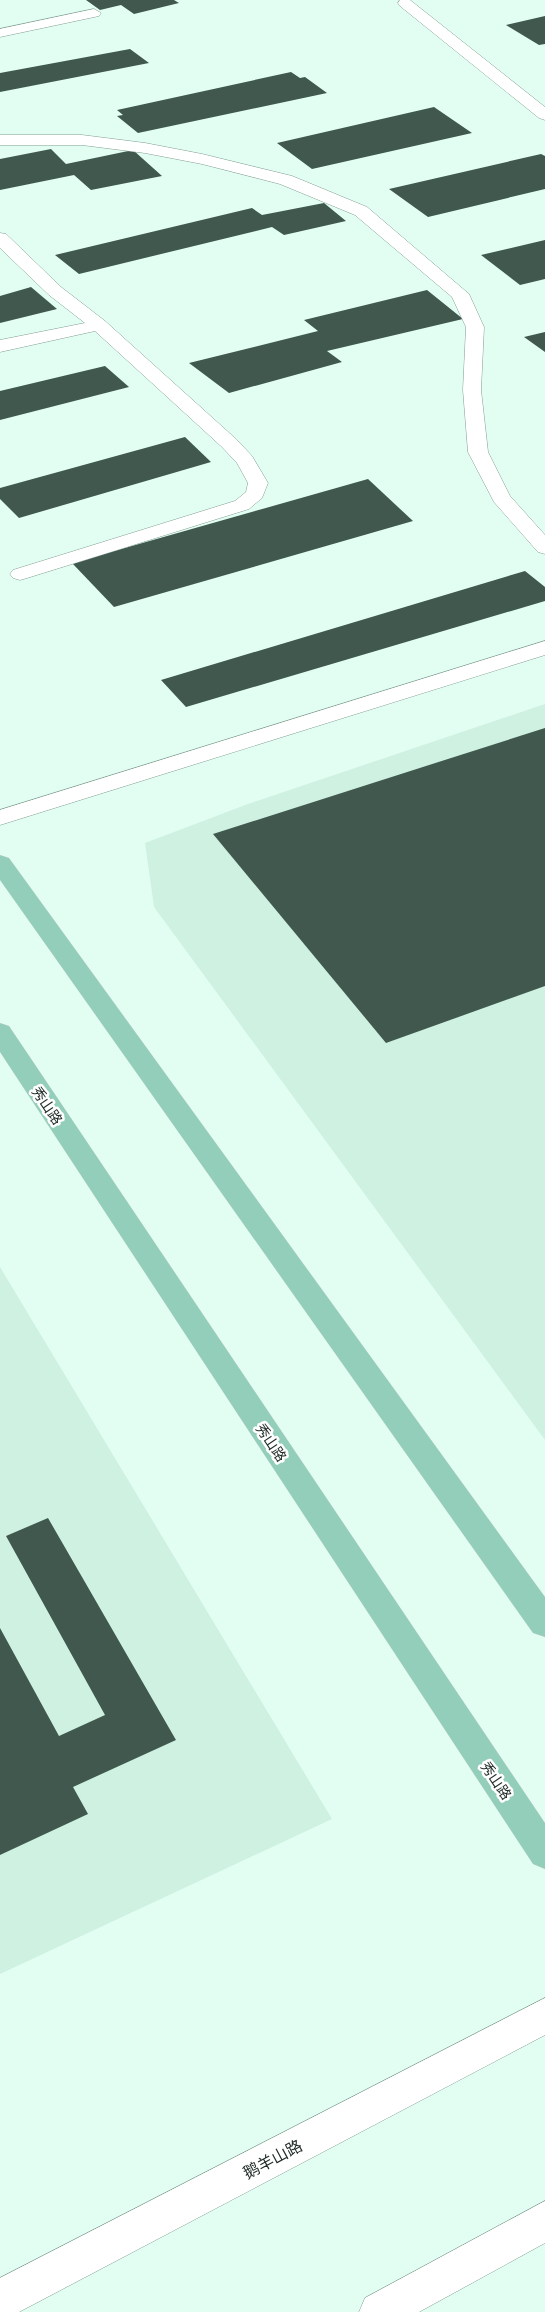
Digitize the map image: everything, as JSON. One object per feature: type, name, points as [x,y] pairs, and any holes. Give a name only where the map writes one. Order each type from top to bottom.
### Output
[{"type":"main road","points":[[0,863],[545,1623]]},
{"type":"main road","name":"秀山路","points":[[0,1032],[545,1853]]},
{"type":"street","points":[[405,3],[545,115]]},
{"type":"street","points":[[0,33],[94,13]]},
{"type":"street","points":[[0,140],[82,140],[145,148],[202,159],[286,180],[361,211],[460,294],[475,327],[472,390],[478,452],[501,498],[545,548]]},
{"type":"street","points":[[0,238],[55,291],[99,325],[245,460],[258,483],[255,494],[242,505],[20,574]]},
{"type":"street","points":[[0,346],[99,325]]},
{"type":"street","points":[[0,818],[545,648]]},
{"type":"street","name":"鹅羊山路","points":[[0,2300],[545,2016]]},
{"type":"street","points":[[379,2312],[545,2221]]},
{"type":"shaded area","points":[[545,704],[545,1440],[154,907],[145,843],[248,804]]},
{"type":"shaded area","points":[[0,1267],[332,1819],[0,1974]]},
{"type":"building","points":[[86,0],[174,0],[179,3],[134,14],[121,5],[100,10]]},
{"type":"building","points":[[545,16],[545,44],[539,45],[506,25]]},
{"type":"building","points":[[130,49],[149,63],[0,92],[0,73]]},
{"type":"building","points":[[291,72],[300,78],[305,77],[327,93],[138,133],[117,116],[123,115],[117,110]]},
{"type":"building","points":[[434,107],[472,133],[312,169],[277,143]]},
{"type":"building","points":[[51,149],[66,164],[133,150],[162,176],[91,190],[74,175],[0,190],[0,159]]},
{"type":"building","points":[[541,154],[545,156],[545,189],[428,217],[389,189]]},
{"type":"building","points":[[324,203],[346,221],[284,235],[272,227],[79,274],[55,255],[252,208],[262,215]]},
{"type":"building","points":[[545,240],[545,279],[520,285],[481,255]]},
{"type":"building","points":[[31,287],[57,309],[0,323],[0,296]]},
{"type":"building","points":[[427,290],[463,319],[327,351],[342,362],[229,393],[189,363],[318,331],[304,320]]},
{"type":"building","points":[[545,332],[545,352],[524,337]]},
{"type":"building","points":[[105,366],[129,387],[0,420],[0,391]]},
{"type":"building","points":[[185,437],[211,462],[19,518],[0,499],[0,488]]},
{"type":"building","points":[[368,479],[413,521],[114,607],[72,563]]},
{"type":"building","points":[[525,571],[545,587],[545,601],[186,707],[161,680]]},
{"type":"building","points":[[545,728],[545,986],[386,1043],[213,834]]},
{"type":"building","points":[[48,1518],[176,1740],[73,1787],[88,1814],[0,1855],[0,1628],[59,1736],[105,1715],[6,1536]]}]
